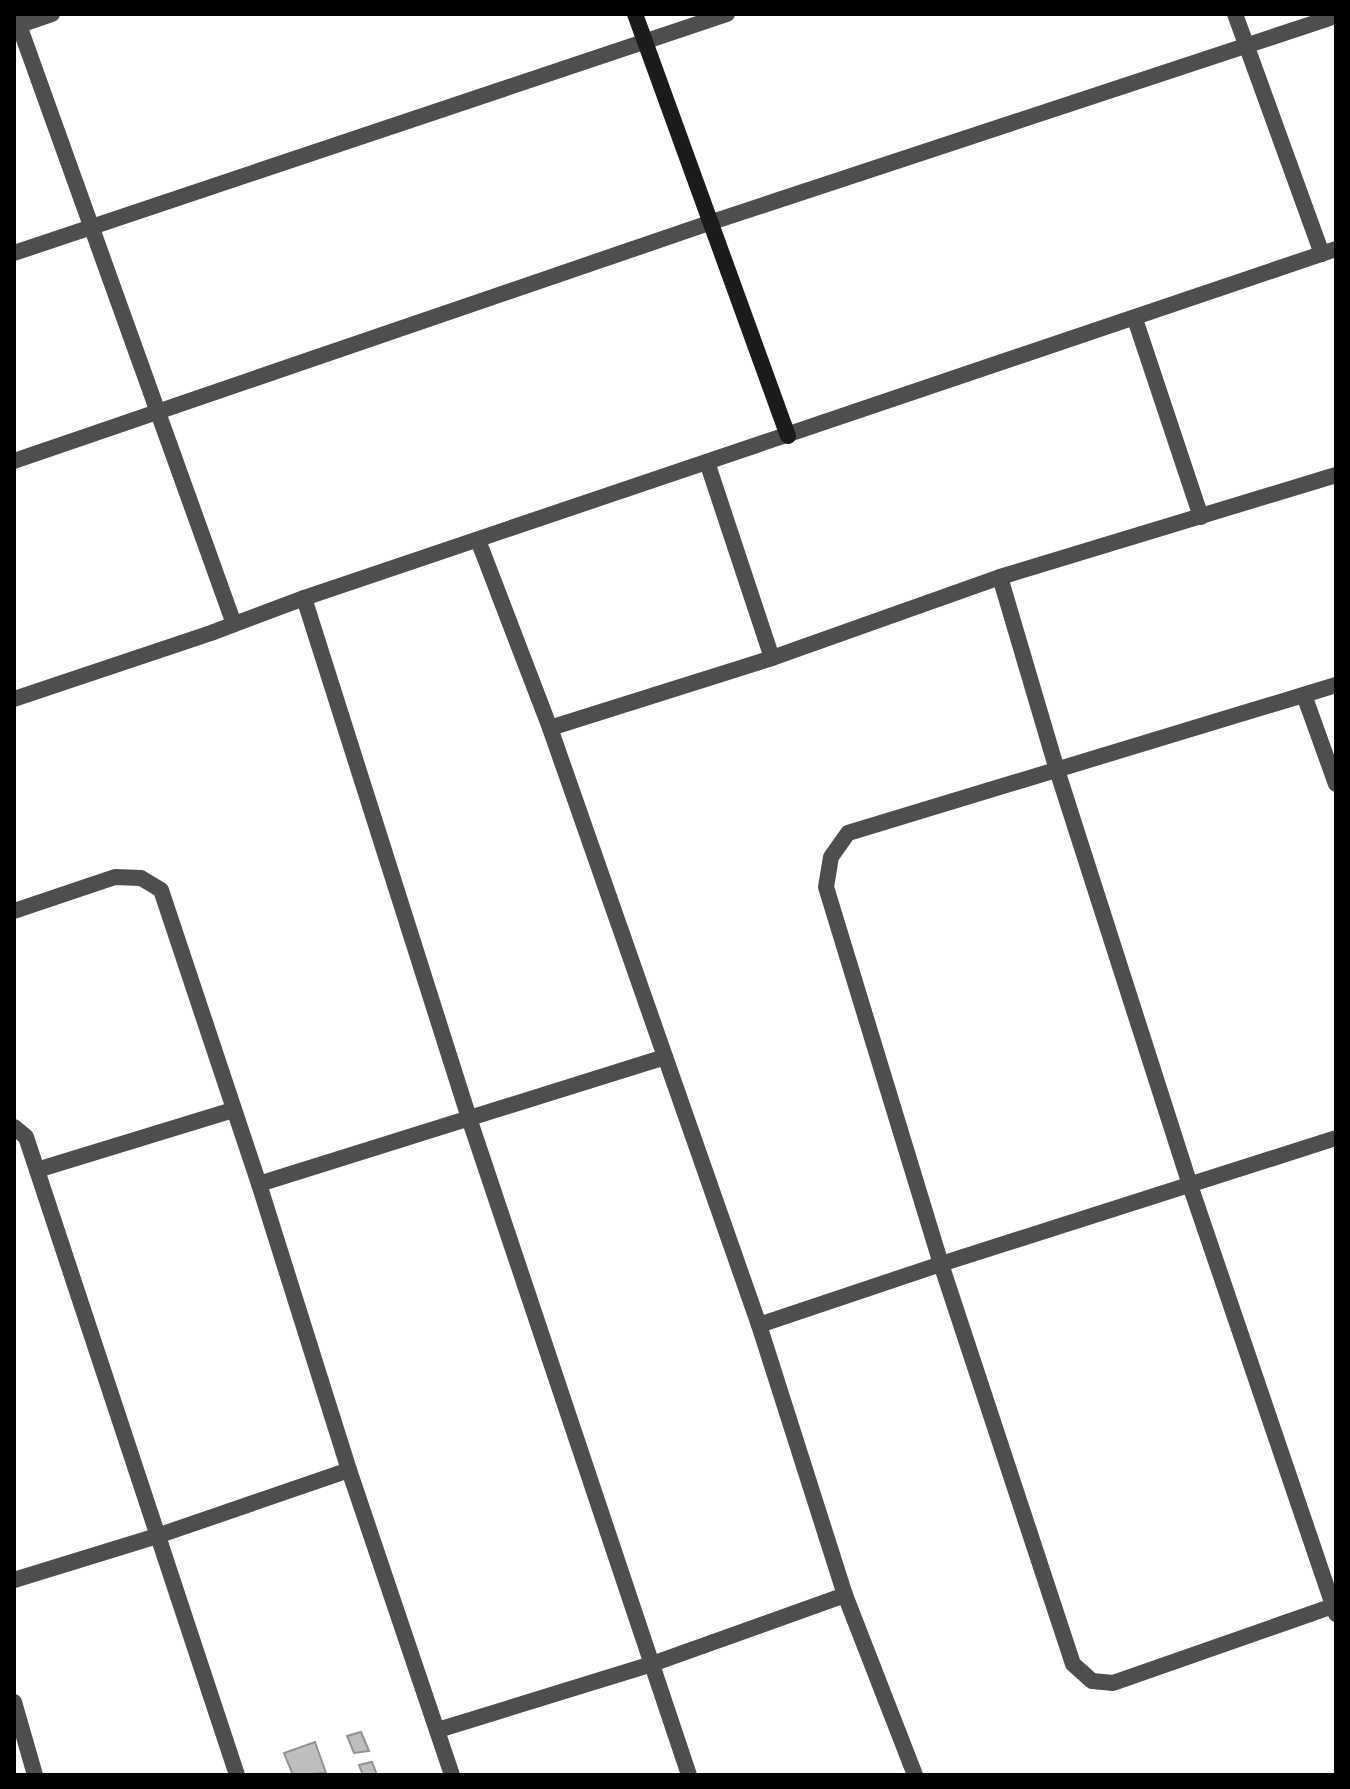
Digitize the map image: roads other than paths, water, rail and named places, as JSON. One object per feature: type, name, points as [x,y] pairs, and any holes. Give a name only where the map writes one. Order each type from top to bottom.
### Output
[{"type":"street","points":[[52,14],[16,22],[234,624]]},
{"type":"street","points":[[635,14],[788,436]]},
{"type":"street","points":[[14,253],[727,14]]},
{"type":"street","points":[[14,699],[1329,252],[1235,14]]},
{"type":"street","points":[[14,461],[709,223],[1336,16]]},
{"type":"street","points":[[1135,319],[1201,517]]},
{"type":"street","points":[[707,462],[772,658]]},
{"type":"street","points":[[550,728],[772,658],[1000,577],[1336,475]]},
{"type":"street","points":[[478,540],[550,728],[759,1325],[845,1595],[915,1775]]},
{"type":"street","points":[[1000,577],[1057,770],[1190,1185],[1335,1608],[1113,1683],[1092,1681],[1073,1664],[941,1264],[826,887],[831,857],[848,833],[1057,770],[1336,685]]},
{"type":"street","points":[[304,598],[469,1118],[689,1775]]},
{"type":"street","points":[[1304,695],[1336,784]]},
{"type":"street","points":[[14,911],[115,877],[141,878],[161,890],[259,1184],[349,1470],[452,1775]]},
{"type":"street","points":[[259,1184],[665,1057]]},
{"type":"street","points":[[37,1170],[233,1110]]},
{"type":"street","points":[[14,1127],[26,1137],[237,1775]]},
{"type":"street","points":[[759,1325],[1336,1138]]},
{"type":"street","points":[[14,1580],[157,1536],[349,1470]]},
{"type":"street","points":[[438,1730],[652,1664],[845,1595]]},
{"type":"street","points":[[14,1702],[35,1775]]}]
